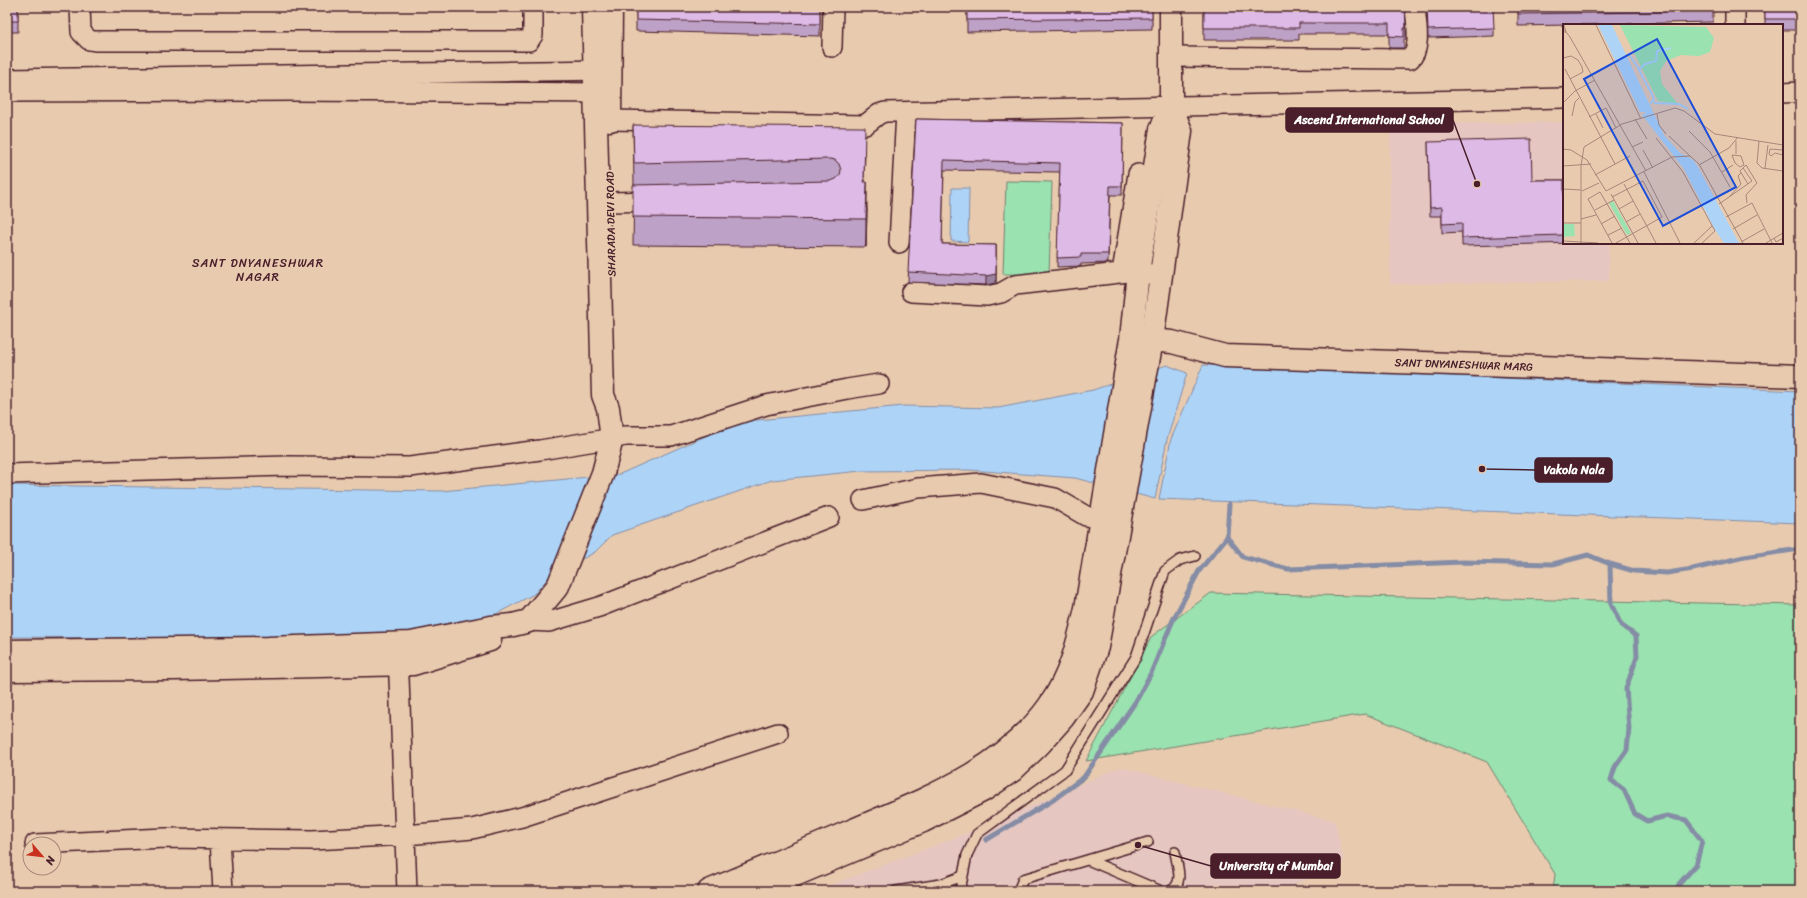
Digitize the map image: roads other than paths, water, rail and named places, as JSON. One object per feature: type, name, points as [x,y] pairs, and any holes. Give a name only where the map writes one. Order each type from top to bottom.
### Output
[{"type":"street","points":[[80,7],[81,32],[90,40],[95,42],[529,41],[533,35],[533,7]]},
{"type":"street","points":[[7,92],[122,84],[602,70],[593,43],[593,7]]},
{"type":"street","name":"SHARADA DEVI ROAD","points":[[611,7],[602,70],[602,94],[610,120],[610,202],[605,232],[616,391],[608,408],[612,439]]},
{"type":"street","points":[[832,47],[833,7]]},
{"type":"street","points":[[709,891],[919,812],[984,790],[1012,771],[1040,744],[1063,718],[1082,691],[1097,647],[1148,365],[1181,131],[1171,106],[1171,7]]},
{"type":"street","points":[[1171,57],[1410,59],[1414,55],[1417,46],[1415,7]]},
{"type":"street","points":[[1735,7],[1735,24]]},
{"type":"street","points":[[538,71],[540,94]]},
{"type":"street","points":[[7,78],[292,91],[602,94],[605,232]]},
{"type":"street","points":[[1783,93],[1800,92]]},
{"type":"street","points":[[610,120],[865,125],[879,114],[906,112],[1563,98]]},
{"type":"street","points":[[757,891],[919,812],[975,774],[994,760],[1027,731],[1049,707],[1064,679],[1077,648],[1086,608],[1100,517],[1131,339],[1130,272],[1139,219],[1140,174],[1171,106]]},
{"type":"street","points":[[899,243],[906,112]]},
{"type":"street","points":[[610,202],[680,201]]},
{"type":"street","points":[[911,292],[988,296],[1000,293],[1015,285],[1130,272],[1162,274]]},
{"type":"street","name":"SANT DNYANESHWAR MARG","points":[[1131,339],[1172,342],[1225,356],[1800,376]]},
{"type":"street","points":[[7,474],[288,466],[410,467],[632,435],[638,437],[671,436],[766,405],[879,384]]},
{"type":"street","points":[[7,670],[57,660],[398,654],[413,664],[436,648],[490,640],[521,623],[558,586],[603,473],[612,439]]},
{"type":"street","points":[[864,500],[918,488],[981,483],[1055,498],[1086,516],[1100,517]]},
{"type":"street","points":[[521,623],[549,622],[599,607],[829,517]]},
{"type":"street","points":[[7,651],[57,660]]},
{"type":"street","points":[[398,654],[407,891]]},
{"type":"street","points":[[62,843],[165,838],[312,840],[406,835],[472,829],[522,817],[778,733]]},
{"type":"street","points":[[220,839],[223,891]]},
{"type":"lane","points":[[960,891],[967,855],[977,834],[1065,770],[1136,658],[1165,572],[1180,560],[1195,556]]},
{"type":"lane","points":[[1018,891],[1023,879],[1148,842]]},
{"type":"lane","points":[[1170,891],[1176,888],[1180,880],[1175,852]]},
{"type":"lane","points":[[1088,860],[1160,891]]},
{"type":"lane","points":[[896,891],[932,888],[963,876]]},
{"type":"water","points":[[952,188],[969,188],[968,242],[951,241]]},
{"type":"water","points":[[1167,365],[1187,373],[1167,439],[1155,499],[1075,478],[970,470],[861,471],[772,480],[612,535],[595,552],[549,577],[534,594],[477,624],[380,640],[7,637],[7,485],[442,491],[620,474],[737,422],[903,406],[998,408],[1093,390]]},
{"type":"water","points":[[1203,365],[1800,391],[1800,523],[1159,499],[1171,439]]},
{"type":"waterway","points":[[1229,504],[1227,537],[1243,557],[1288,569],[1463,562],[1553,564],[1588,555],[1610,564],[1611,604],[1621,625],[1636,636],[1637,657],[1626,688],[1629,729],[1627,750],[1615,767],[1611,780],[1624,790],[1635,814],[1647,821],[1667,816],[1686,820],[1702,841],[1696,865],[1679,884],[1677,891]]},
{"type":"waterway","points":[[986,840],[1053,800],[1084,777],[1136,701],[1151,673],[1173,620],[1199,571],[1227,537]]},
{"type":"waterway","points":[[1610,564],[1634,571],[1667,573],[1693,569],[1744,557],[1800,549]]},
{"type":"place","name":"Ascend International School","points":[[1477,184]]},
{"type":"place","name":"Vakola Nala","points":[[1482,469]]},
{"type":"place","name":"University of Mumbai","points":[[1138,845]]},
{"type":"district","name":"SANT DNYANESHWAR NAGAR","points":[[258,270]]}]
